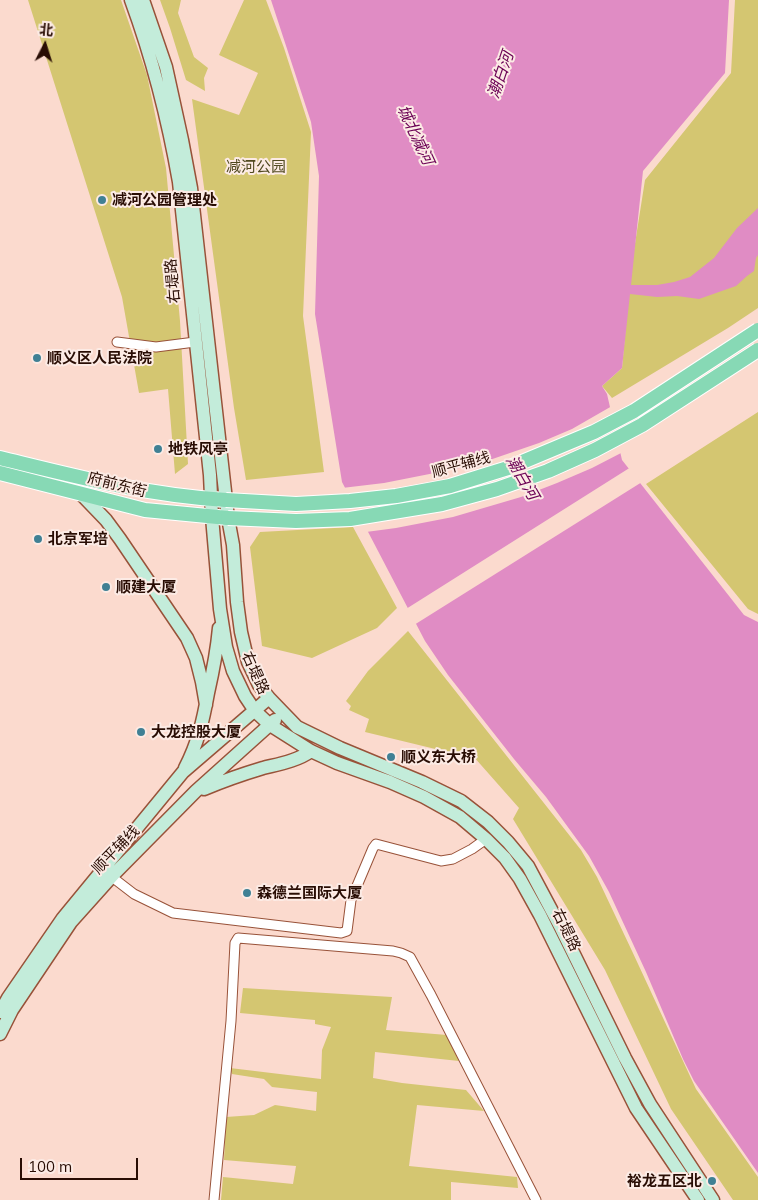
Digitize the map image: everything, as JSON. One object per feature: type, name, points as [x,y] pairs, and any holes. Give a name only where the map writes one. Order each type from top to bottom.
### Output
[{"type":"main road","name":"右堤路","points":[[131,0],[154,64],[179,182],[196,342],[220,609],[226,647],[245,696],[255,711],[270,726],[311,751],[336,763],[390,782],[424,797],[460,817],[486,839],[504,858],[520,879],[540,915],[636,1108],[698,1200]]},
{"type":"main road","name":"右堤路","points":[[143,0],[166,67],[191,188],[228,518],[233,545],[237,602],[248,662],[259,685],[297,727],[461,801],[488,822],[508,842],[528,866],[650,1104],[714,1200]]},
{"type":"main road","name":"顺平辅线","points":[[226,500],[296,504],[396,496],[450,486],[508,468],[594,432],[634,411],[758,330]]},
{"type":"main road","points":[[228,518],[296,521],[350,519],[442,504],[497,489],[548,471],[595,450],[634,429],[758,350]]},
{"type":"main road","name":"府前东街","points":[[0,458],[113,484],[177,496],[226,500]]},
{"type":"main road","name":"府前东街","points":[[0,472],[145,510],[228,518]]},
{"type":"main road","points":[[81,494],[106,520],[120,539],[187,638],[196,658],[206,705]]},
{"type":"main road","points":[[183,772],[199,737],[216,654],[220,609]]},
{"type":"main road","name":"顺平辅线","points":[[0,1034],[12,1010],[71,922],[183,772],[269,698]]},
{"type":"main road","name":"顺平辅线","points":[[0,1012],[63,918],[107,873],[270,726],[282,712]]},
{"type":"main road","points":[[196,791],[237,776],[292,760],[311,751]]},
{"type":"street","points":[[117,342],[156,347],[196,342]]},
{"type":"street","points":[[107,873],[134,894],[173,913],[341,933],[347,931],[351,900],[376,844],[441,861],[453,859],[486,839]]},
{"type":"street","points":[[214,1200],[235,943],[238,938],[393,951],[410,957],[536,1200]]},
{"type":"green space","points":[[28,0],[121,0],[147,75],[166,168],[180,321],[188,464],[175,474],[168,389],[139,393],[122,297]]},
{"type":"green space","points":[[160,0],[181,0],[178,13],[194,57],[208,68],[204,78],[205,91],[186,80]]},
{"type":"green space","name":"减河公园","points":[[244,0],[266,0],[284,48],[311,132],[303,316],[324,472],[246,480],[234,408],[192,99],[239,115],[258,73],[219,55]]},
{"type":"green space","points":[[735,0],[758,0],[758,308],[612,398],[602,386],[622,368],[631,269],[645,180],[731,73]]},
{"type":"green space","points":[[758,412],[758,614],[748,609],[646,484]]},
{"type":"green space","points":[[353,527],[397,608],[377,628],[312,658],[262,646],[250,547],[260,532]]},
{"type":"green space","points":[[408,631],[581,850],[597,877],[696,1089],[758,1177],[758,1200],[733,1200],[671,1109],[605,970],[513,819],[519,808],[466,748],[456,754],[365,732],[369,719],[349,710],[351,706],[346,701],[368,671]]},
{"type":"green space","points":[[243,988],[392,997],[386,1030],[447,1035],[459,1061],[375,1052],[373,1078],[466,1090],[484,1111],[417,1105],[409,1166],[517,1177],[518,1188],[451,1182],[451,1200],[221,1200],[223,1177],[293,1184],[296,1166],[224,1160],[226,1117],[254,1115],[275,1105],[316,1111],[317,1092],[272,1087],[264,1079],[232,1074],[230,1068],[321,1079],[322,1050],[331,1027],[315,1024],[315,1020],[240,1013]]},
{"type":"water","points":[[271,0],[729,0],[725,73],[643,171],[631,285],[657,285],[690,277],[714,258],[737,228],[758,208],[758,255],[754,271],[736,286],[699,299],[630,294],[622,368],[602,386],[607,394],[622,460],[744,615],[758,622],[758,1173],[694,1081],[609,892],[589,856],[546,797],[448,675],[425,641],[342,482],[315,314],[319,176],[311,122]]},
{"type":"pier","points":[[612,406],[623,452],[592,468],[521,497],[453,517],[366,532],[342,488],[384,483],[475,465],[539,443],[572,429]]},
{"type":"pier","points":[[631,467],[642,482],[414,625],[406,609]]},
{"type":"place","name":"减河公园管理处","points":[[102,200]]},
{"type":"place","name":"顺义区人民法院","points":[[37,358]]},
{"type":"place","name":"地铁风亭","points":[[158,449]]},
{"type":"place","name":"北京军培","points":[[38,539]]},
{"type":"place","name":"顺建大厦","points":[[106,587]]},
{"type":"place","name":"大龙控股大厦","points":[[141,732]]},
{"type":"place","name":"顺义东大桥","points":[[391,757]]},
{"type":"place","name":"森德兰国际大厦","points":[[247,893]]},
{"type":"place","name":"裕龙五区北","points":[[712,1181]]},
{"type":"water label","name":"潮白河","points":[[501,75]]},
{"type":"water label","name":"城北减河","points":[[415,135]]},
{"type":"water label","name":"潮白河","points":[[522,478]]}]
